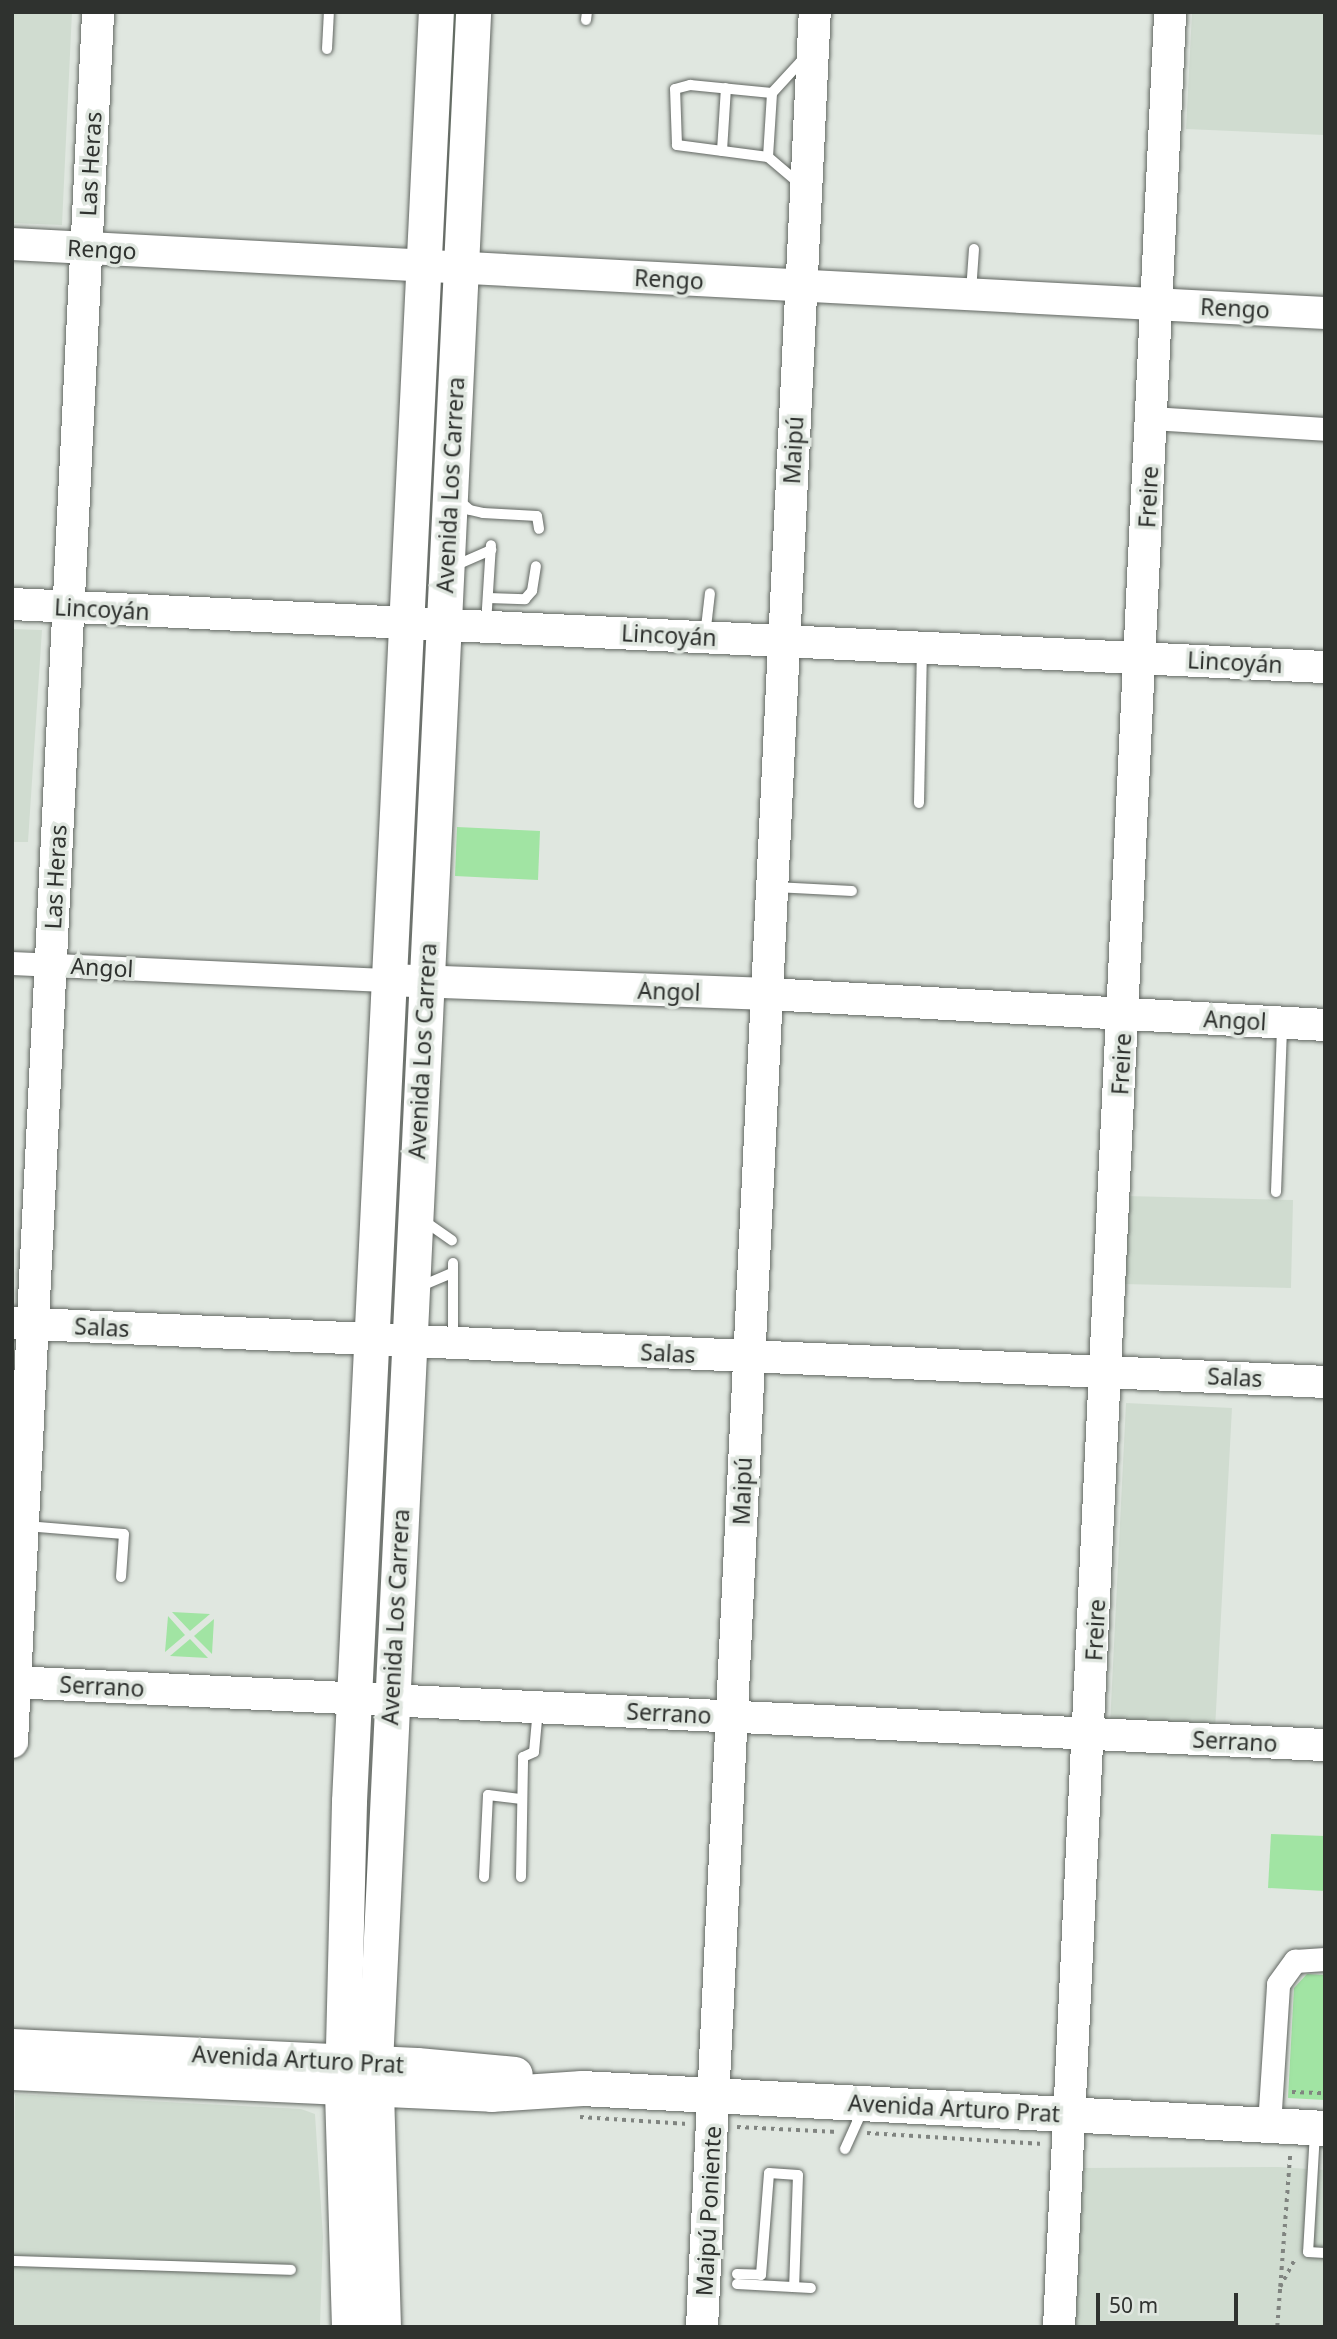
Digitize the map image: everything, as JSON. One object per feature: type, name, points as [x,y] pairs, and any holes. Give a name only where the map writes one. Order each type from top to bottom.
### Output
[{"type":"main road","name":"Avenida Los Carrera","points":[[359,2076],[353,1698],[436,12]]},
{"type":"main road","name":"Avenida Los Carrera","points":[[359,2076],[392,1699],[473,12]]},
{"type":"main road","name":"Avenida Arturo Prat","points":[[12,2046],[359,2076],[512,2094],[582,2088],[1069,2115],[1270,2108],[1320,2127]]},
{"type":"main road","name":"Avenida Arturo Prat","points":[[12,2072],[359,2076]]},
{"type":"main road","points":[[349,2327],[359,2076]]},
{"type":"main road","points":[[359,2076],[383,2327]]},
{"type":"street","name":"Las Heras","points":[[12,1742],[23,1526],[23,1323],[51,964],[98,12]]},
{"type":"street","name":"Maipú","points":[[715,2095],[748,1357],[815,12]]},
{"type":"street","name":"Freire","points":[[1059,2327],[1090,1734],[1170,12]]},
{"type":"street","name":"Rengo","points":[[12,244],[1325,313]]},
{"type":"street","points":[[1151,418],[1325,429]]},
{"type":"street","name":"Lincoyán","points":[[12,604],[444,625],[487,613],[705,637],[1325,667]]},
{"type":"street","name":"Angol","points":[[12,963],[767,995],[1325,1025]]},
{"type":"street","name":"Salas","points":[[23,1323],[1325,1382]]},
{"type":"street","name":"Serrano","points":[[14,1682],[1325,1745]]},
{"type":"street","points":[[1270,2108],[1281,1977],[1299,1959],[1325,1959]]},
{"type":"street","name":"Maipú Poniente","points":[[702,2327],[710,2277],[715,2095]]},
{"type":"lane","points":[[327,49],[329,12]]},
{"type":"lane","points":[[768,157],[772,93],[813,47]]},
{"type":"lane","points":[[772,93],[726,88],[676,89],[677,145],[768,157],[806,189]]},
{"type":"lane","points":[[722,151],[726,88]]},
{"type":"lane","points":[[971,294],[974,249]]},
{"type":"lane","points":[[450,491],[462,505],[487,517],[537,516],[539,529]]},
{"type":"lane","points":[[446,571],[491,547],[487,613],[525,599],[533,591],[536,566]]},
{"type":"lane","points":[[705,637],[710,593]]},
{"type":"lane","points":[[919,803],[922,647]]},
{"type":"lane","points":[[771,887],[852,891]]},
{"type":"lane","points":[[1276,1192],[1282,1022]]},
{"type":"lane","points":[[414,1211],[452,1240]]},
{"type":"lane","points":[[410,1290],[452,1268],[453,1343]]},
{"type":"lane","points":[[23,1526],[124,1534],[121,1577]]},
{"type":"lane","points":[[521,1877],[523,1757],[534,1752],[538,1707]]},
{"type":"lane","points":[[484,1877],[488,1795],[522,1799]]},
{"type":"lane","points":[[845,2149],[854,2123],[867,2104]]},
{"type":"lane","points":[[1320,2127],[1308,2252],[1325,2253]]},
{"type":"lane","points":[[794,2287],[798,2175],[769,2173],[761,2275],[737,2279],[794,2287],[811,2288]]},
{"type":"lane","points":[[12,2260],[291,2270]]},
{"type":"path","points":[[1270,2108],[1325,2094]]},
{"type":"path","points":[[1277,2327],[1291,2152]]},
{"type":"path","points":[[1280,2287],[1297,2255],[1308,2252]]},
{"type":"shaded area","points":[[12,12],[72,12],[62,225],[12,223]]},
{"type":"shaded area","points":[[1192,12],[1325,12],[1325,135],[1186,129]]},
{"type":"shaded area","points":[[12,629],[42,630],[28,842],[12,842]]},
{"type":"shaded area","points":[[1126,1196],[1293,1200],[1291,1288],[1123,1284]]},
{"type":"shaded area","points":[[1126,1403],[1232,1408],[1215,1730],[1110,1725]]},
{"type":"shaded area","points":[[15,2094],[301,2109],[315,2114],[323,2237],[320,2327],[12,2325]]},
{"type":"shaded area","points":[[1278,2167],[1325,2170],[1325,2327],[1074,2327],[1081,2168]]},
{"type":"green space","points":[[449,12],[458,12],[445,252],[451,62]]},
{"type":"green space","points":[[457,827],[540,831],[538,880],[455,876]]},
{"type":"green space","points":[[172,1612],[210,1614],[190,1631]]},
{"type":"green space","points":[[168,1616],[185,1635],[165,1652]]},
{"type":"green space","points":[[214,1619],[212,1654],[194,1636]]},
{"type":"green space","points":[[190,1639],[208,1658],[170,1656]]},
{"type":"green space","points":[[1271,1834],[1325,1836],[1325,1891],[1268,1888]]},
{"type":"green space","points":[[1307,1974],[1325,1975],[1325,2100],[1288,2098],[1294,1988]]}]
